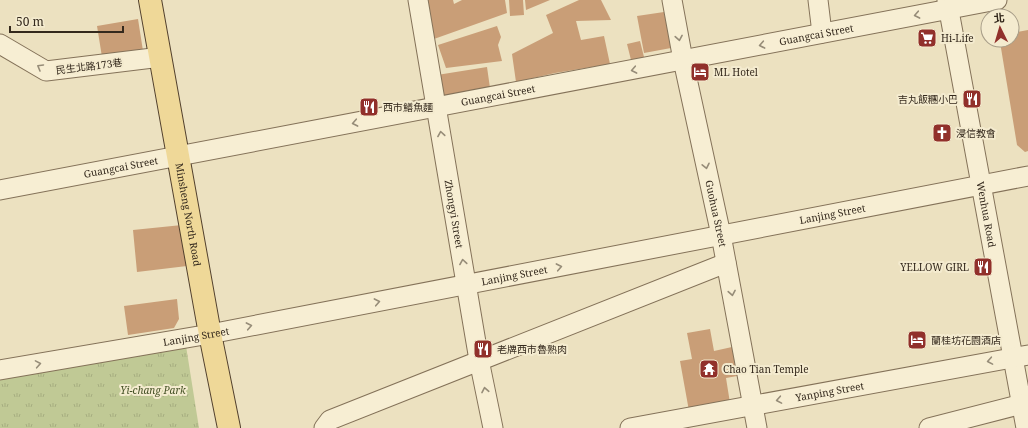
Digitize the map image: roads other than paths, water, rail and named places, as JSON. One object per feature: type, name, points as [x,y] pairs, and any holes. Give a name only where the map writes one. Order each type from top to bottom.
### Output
[{"type":"main road","name":"Minsheng North Road","points":[[150,0],[210,334],[229,428]]},
{"type":"street","name":"Zhongyi Street","points":[[418,0],[479,360],[493,428]]},
{"type":"street","name":"Guohua Street","points":[[672,0],[683,60],[721,236],[757,428]]},
{"type":"street","points":[[818,0],[822,33]]},
{"type":"street","name":"Guangcai Street","points":[[0,190],[437,108],[822,33],[948,5],[997,0]]},
{"type":"street","name":"Wenhua Road","points":[[948,5],[981,185],[1020,356],[1022,404],[1026,428]]},
{"type":"street","name":"民生北路173巷","points":[[0,44],[46,71],[161,57]]},
{"type":"street","name":"Lanjing Street","points":[[0,370],[210,334],[1028,176]]},
{"type":"street","points":[[324,428],[330,420],[726,263]]},
{"type":"street","name":"Yanping Street","points":[[630,428],[1020,356]]},
{"type":"street","points":[[929,428],[1022,404]]},
{"type":"place","name":"Hi-Life","points":[[927,38]]},
{"type":"place","name":"ML Hotel","points":[[700,72]]},
{"type":"place","name":"吉丸飯糰小巴","points":[[972,99]]},
{"type":"place","name":"西市鱔魚麵","points":[[369,107]]},
{"type":"place","name":"浸信教會","points":[[942,133]]},
{"type":"place","name":"YELLOW GIRL","points":[[983,267]]},
{"type":"place","name":"蘭桂坊花園酒店","points":[[917,340]]},
{"type":"place","name":"老牌西市魯熟肉","points":[[483,349]]},
{"type":"place","name":"Chao Tian Temple","points":[[709,369]]},
{"type":"park label","name":"Yi-chang Park","points":[[153,390]]}]
